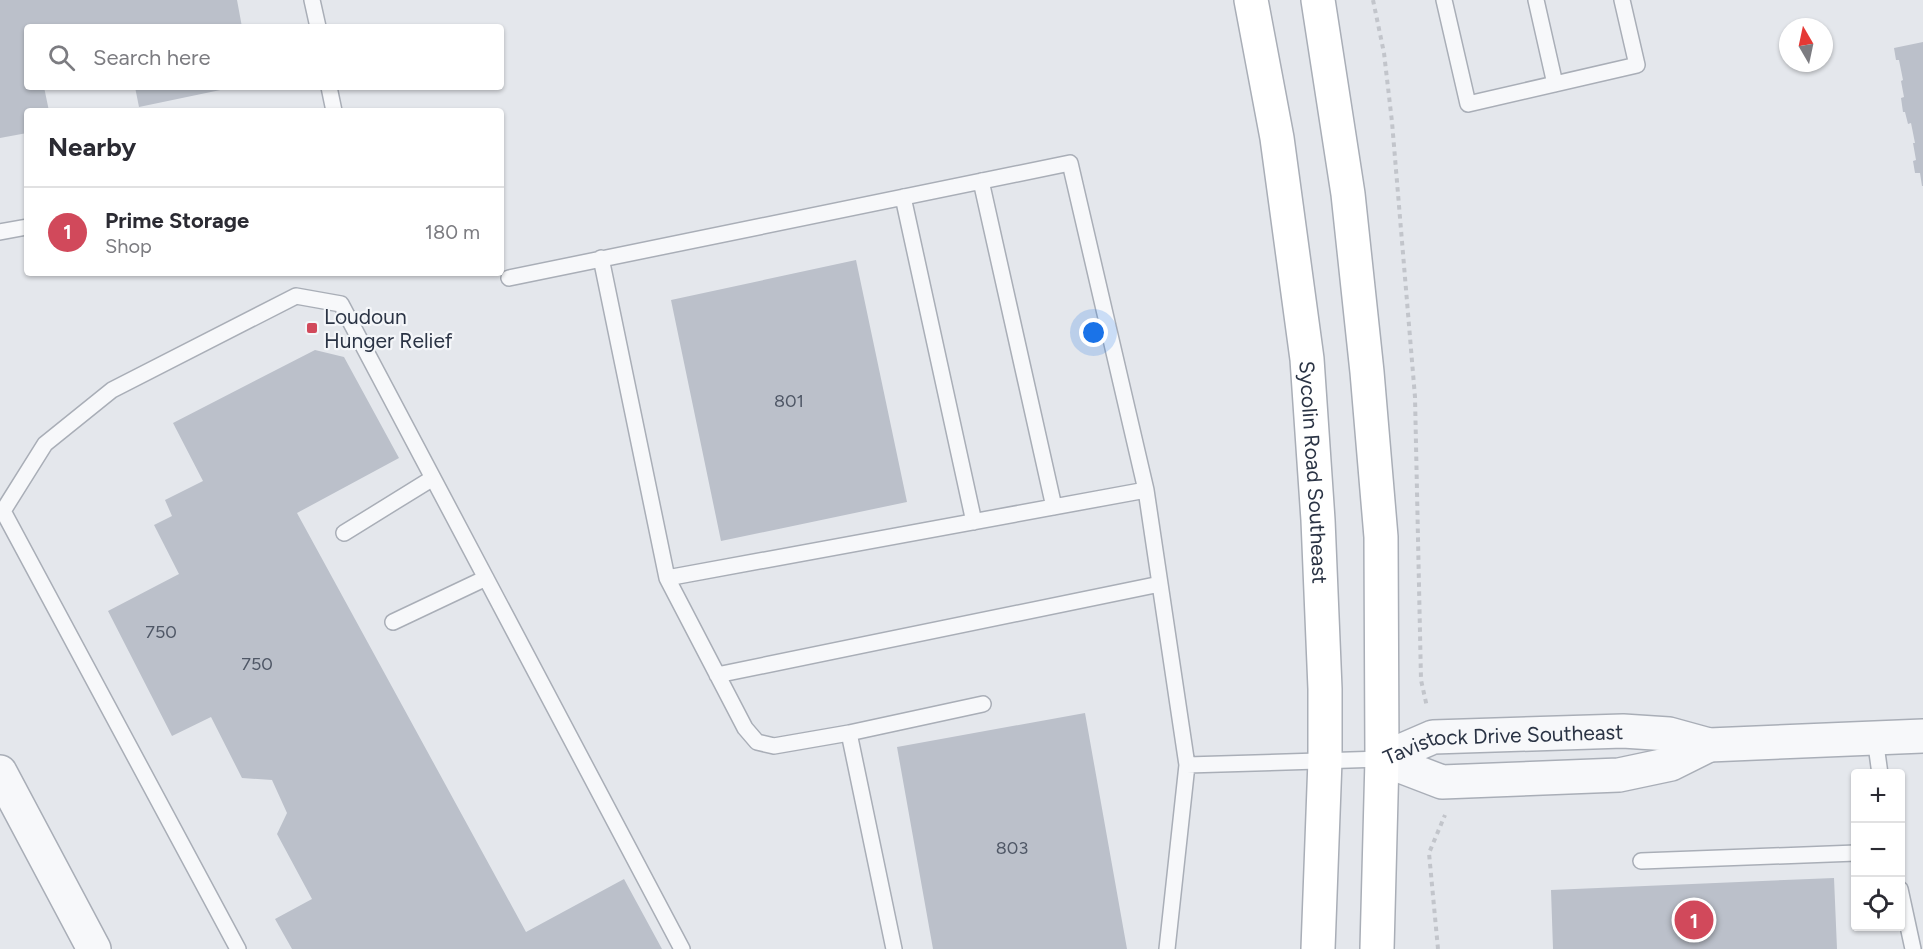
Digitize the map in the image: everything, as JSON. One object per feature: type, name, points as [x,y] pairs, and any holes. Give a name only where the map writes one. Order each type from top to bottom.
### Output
[{"type":"main road","name":"Sycolin Road Southeast","points":[[1251,0],[1277,138],[1307,359],[1318,520],[1325,689],[1325,760],[1318,949]]},
{"type":"main road","points":[[1317,0],[1347,194],[1367,372],[1381,537],[1382,759],[1377,949]]},
{"type":"street","name":"Tavistock Drive Southeast","points":[[1382,759],[1433,737],[1623,731],[1669,734],[1709,745],[1923,736]]},
{"type":"street","name":"Tavistock Drive Southeast","points":[[1382,759],[1442,782],[1620,775],[1671,764],[1709,745]]},
{"type":"street","points":[[0,772],[94,949]]},
{"type":"lane","points":[[312,0],[317,24]]},
{"type":"lane","points":[[1444,0],[1468,104],[1637,65],[1622,0]]},
{"type":"lane","points":[[1536,0],[1556,84]]},
{"type":"lane","points":[[330,90],[333,108]]},
{"type":"lane","points":[[509,278],[1070,163],[1146,490],[1187,765],[1167,949]]},
{"type":"lane","points":[[981,182],[1054,507]]},
{"type":"lane","points":[[903,197],[974,522]]},
{"type":"lane","points":[[0,232],[24,228]]},
{"type":"lane","points":[[601,258],[667,578],[746,728],[757,742],[774,746],[849,733],[983,704]]},
{"type":"lane","points":[[238,949],[1,512],[45,444],[112,390],[296,296],[341,304],[682,949]]},
{"type":"lane","points":[[344,533],[434,478]]},
{"type":"lane","points":[[667,578],[1146,490]]},
{"type":"lane","points":[[393,622],[486,578]]},
{"type":"lane","points":[[717,675],[1160,584]]},
{"type":"lane","points":[[849,733],[894,949]]},
{"type":"lane","points":[[1875,738],[1879,769]]},
{"type":"lane","points":[[1187,765],[1382,759]]},
{"type":"lane","points":[[1641,861],[1851,853]]},
{"type":"lane","points":[[1905,912],[1913,949]]},
{"type":"path","points":[[1373,0],[1384,53],[1392,122],[1414,386],[1421,680],[1433,737]]},
{"type":"path","points":[[1438,949],[1429,853],[1445,818],[1442,782]]},
{"type":"building","points":[[0,0],[237,0],[241,24],[24,24],[24,90],[45,90],[48,108],[24,108],[24,134],[0,138]]},
{"type":"building","points":[[1923,42],[1922,186],[1920,173],[1915,173],[1913,161],[1916,160],[1913,143],[1915,143],[1911,123],[1908,124],[1905,112],[1903,112],[1901,98],[1904,97],[1901,81],[1903,80],[1894,48]]},
{"type":"building","points":[[136,90],[220,90],[139,107]]},
{"type":"building","points":[[856,260],[907,502],[721,541],[671,300]]},
{"type":"building","points":[[315,350],[344,357],[399,458],[297,513],[526,932],[624,879],[662,949],[292,949],[275,919],[312,899],[277,834],[287,813],[272,780],[242,778],[211,717],[172,736],[108,611],[179,574],[154,525],[172,516],[165,500],[203,481],[173,423]]},
{"type":"building","points":[[1085,713],[1127,949],[933,949],[897,747]]},
{"type":"building","points":[[1834,878],[1837,949],[1553,949],[1551,890]]},
{"type":"place","name":"Loudoun Hunger Relief","points":[[312,328]]},
{"type":"place","name":"Prime Storage","points":[[1694,920]]}]
